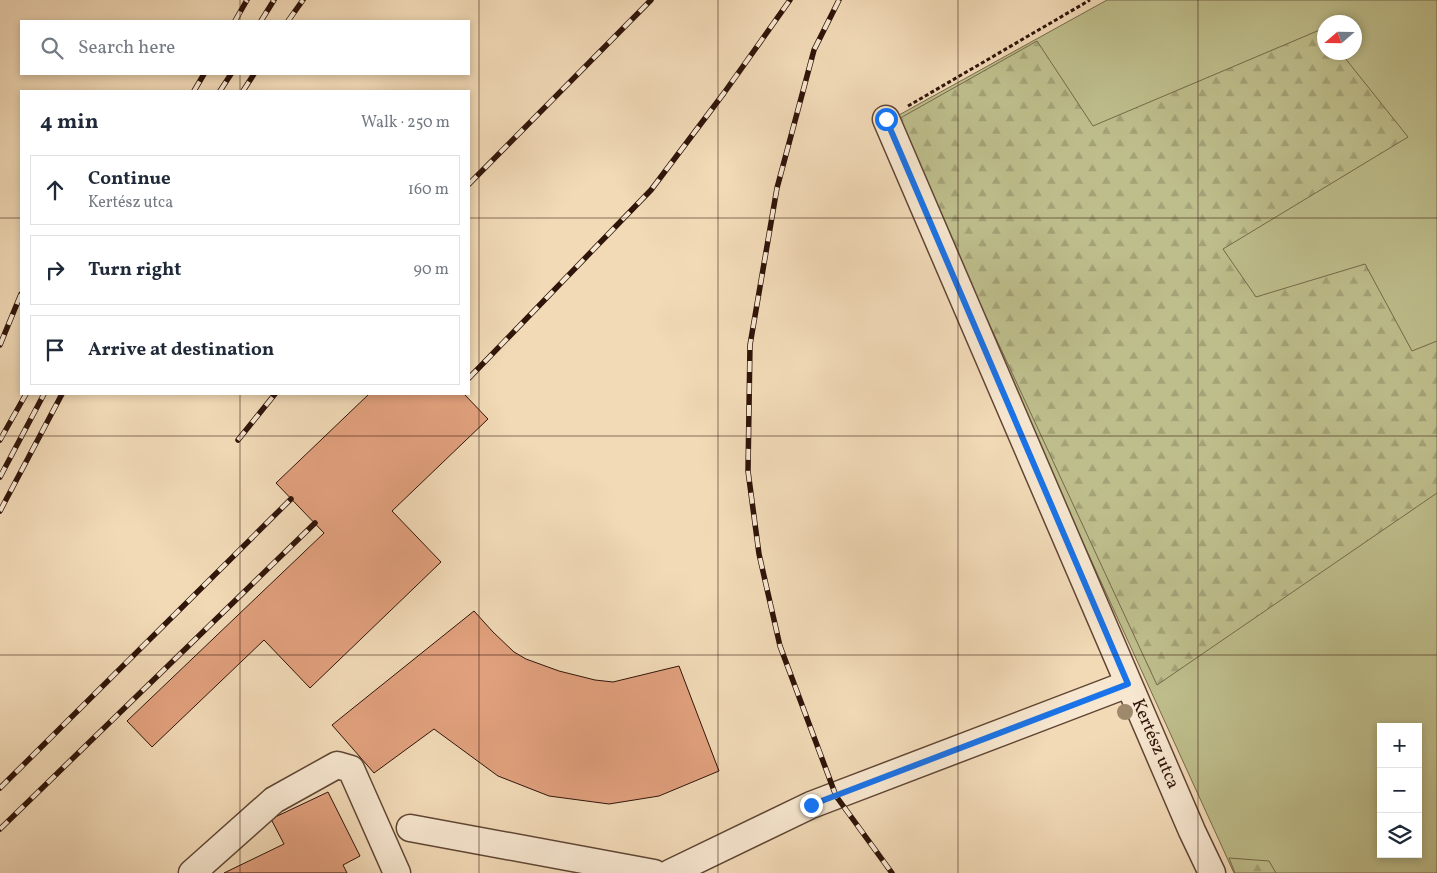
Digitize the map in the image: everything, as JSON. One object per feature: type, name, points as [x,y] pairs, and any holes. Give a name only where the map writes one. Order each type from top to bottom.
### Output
[{"type":"street","name":"Kertész utca","points":[[886,119],[1128,684],[1212,873]]},
{"type":"street","points":[[670,873],[811,805],[1128,684]]},
{"type":"street","points":[[192,873],[274,800],[337,765],[351,769],[397,873]]},
{"type":"street","points":[[410,828],[654,873]]},
{"type":"path","points":[[886,119],[1090,0]]},
{"type":"green space","points":[[1107,0],[1437,0],[1437,873],[1234,873],[890,120]]},
{"type":"green space","points":[[1317,31],[1317,60],[1347,60],[1408,137],[1223,249],[1256,297],[1365,264],[1412,351],[1437,341],[1437,493],[1157,685],[895,121],[1037,41],[1093,126]]},
{"type":"green space","points":[[1229,858],[1269,861],[1276,873],[1235,873]]},
{"type":"building","points":[[368,395],[465,395],[488,419],[392,511],[441,562],[310,688],[264,640],[152,747],[127,721],[324,533],[276,483]]},
{"type":"building","points":[[474,611],[514,652],[526,659],[559,671],[595,680],[613,682],[679,666],[719,771],[659,796],[609,804],[549,796],[498,776],[434,729],[374,773],[332,725]]},
{"type":"building","points":[[328,792],[360,856],[343,865],[347,873],[224,873],[284,844],[271,819]]},
{"type":"railway","points":[[236,20],[247,0]]},
{"type":"railway","points":[[262,20],[274,0]]},
{"type":"railway","points":[[289,20],[303,0]]},
{"type":"railway","points":[[470,183],[651,0]]},
{"type":"railway","points":[[470,377],[651,190],[724,93],[790,0]]},
{"type":"railway","points":[[839,0],[814,50],[777,188],[750,345],[748,471],[759,554],[780,646],[836,796],[892,873]]},
{"type":"railway","points":[[195,90],[203,75]]},
{"type":"railway","points":[[221,90],[230,75]]},
{"type":"railway","points":[[244,90],[253,75]]},
{"type":"railway","points":[[0,345],[20,296]]},
{"type":"railway","points":[[0,440],[25,395]]},
{"type":"railway","points":[[0,477],[43,395]]},
{"type":"railway","points":[[0,511],[61,395]]},
{"type":"railway","points":[[238,440],[274,395]]},
{"type":"railway","points":[[0,788],[291,499]]},
{"type":"railway","points":[[0,829],[315,523]]},
{"type":"route","points":[[811,805],[1128,684],[886,119]]}]
